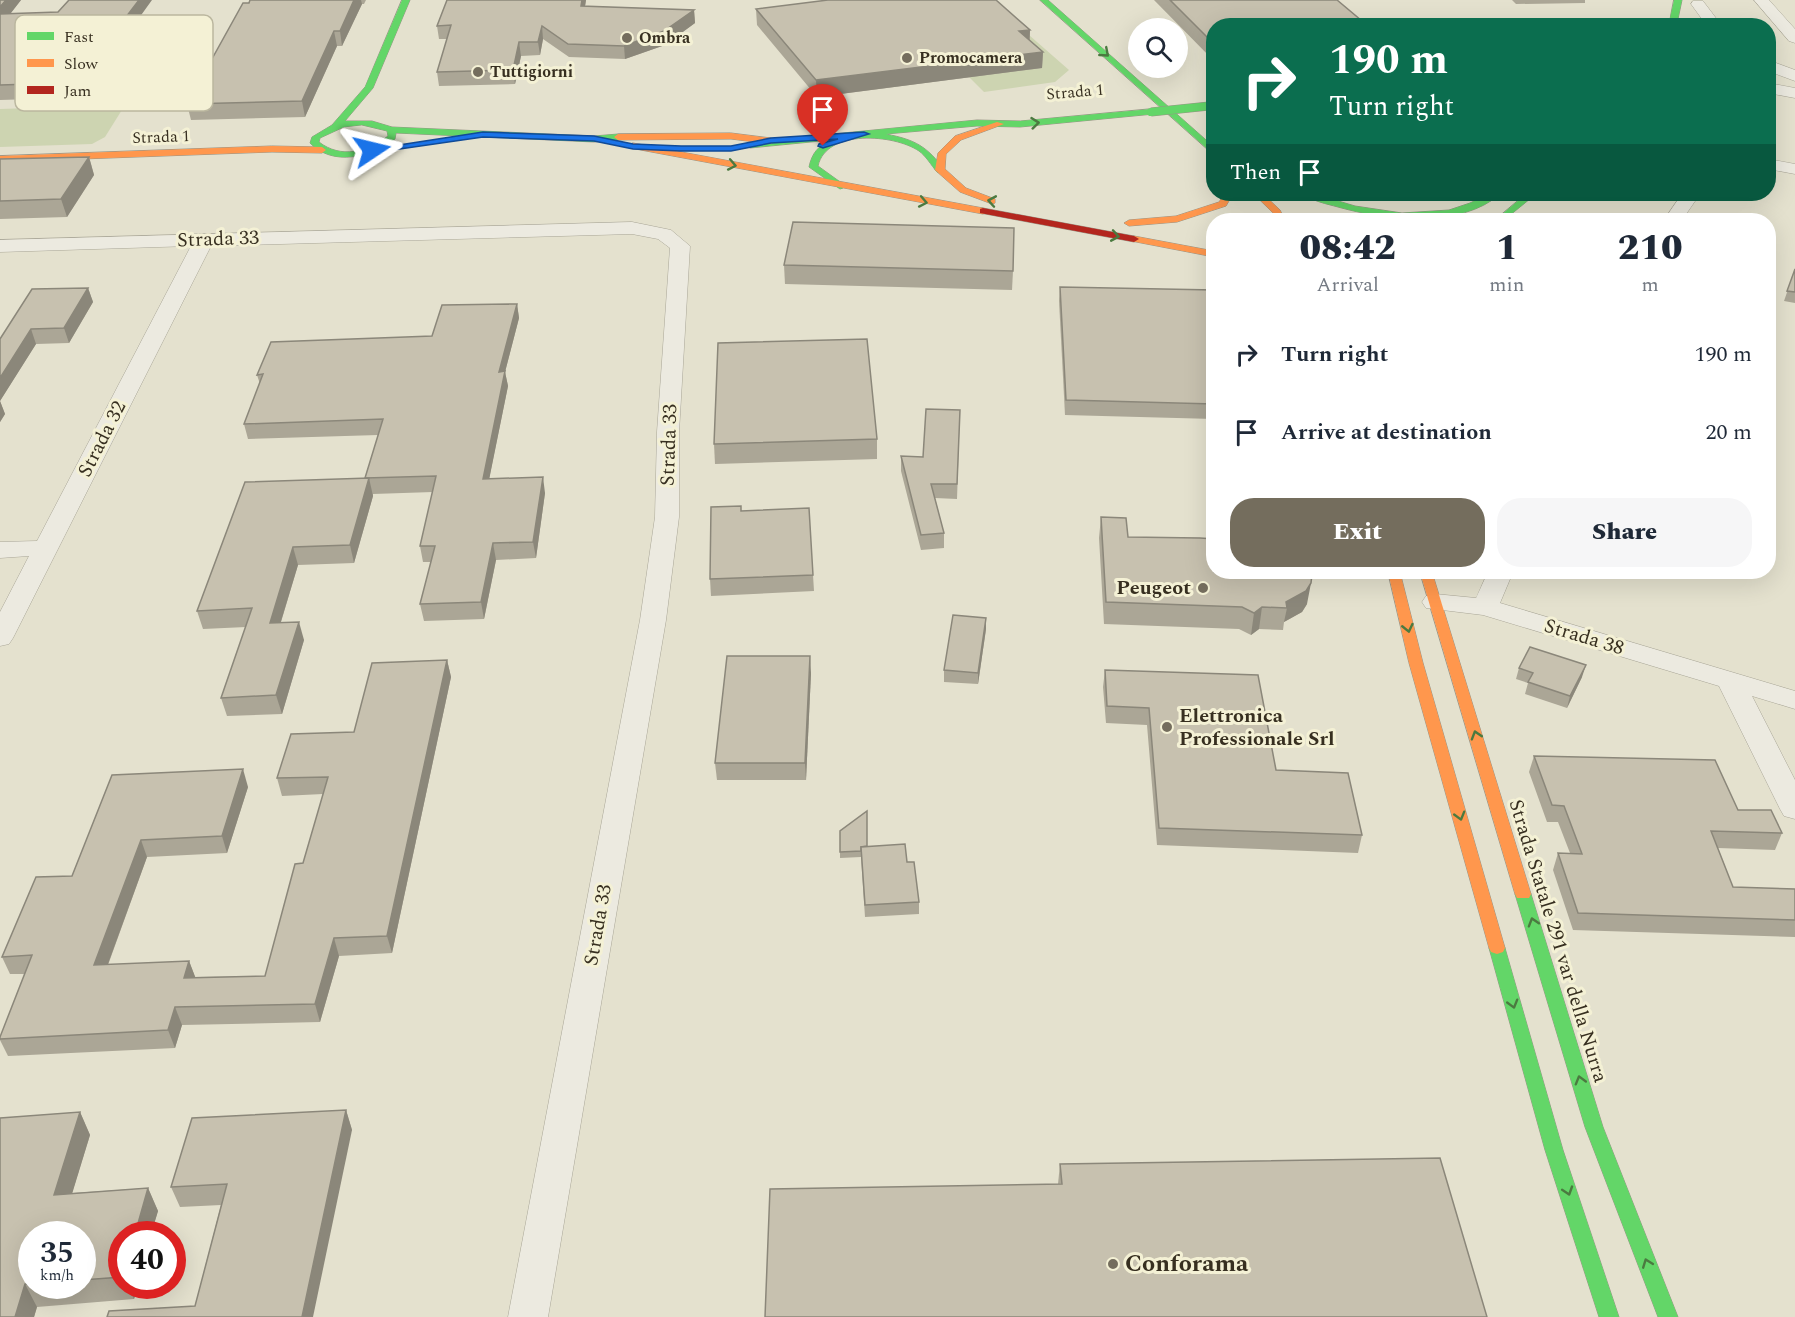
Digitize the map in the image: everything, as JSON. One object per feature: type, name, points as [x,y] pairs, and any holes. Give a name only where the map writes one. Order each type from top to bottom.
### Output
[{"type":"main road","points":[[336,126],[369,88],[406,0]]},
{"type":"main road","points":[[1044,0],[1206,145]]},
{"type":"main road","points":[[1674,18],[1678,0]]},
{"type":"main road","points":[[336,126],[372,123],[369,88]]},
{"type":"main road","points":[[1179,95],[1206,105]]},
{"type":"main road","name":"Strada 1","points":[[594,139],[633,146],[731,148],[771,141],[977,123],[1020,124],[1197,98],[1206,104]]},
{"type":"main road","name":"Strada 1","points":[[977,123],[1014,113],[1146,107],[1206,107]]},
{"type":"main road","name":"Strada 1","points":[[372,123],[391,130],[483,135],[594,139],[638,135],[731,136],[771,141]]},
{"type":"main road","points":[[940,170],[942,153],[958,138],[1000,124]]},
{"type":"main road","name":"Strada 1","points":[[0,151],[277,140],[319,134],[336,126]]},
{"type":"main road","points":[[378,148],[392,137],[391,130]]},
{"type":"main road","points":[[319,134],[314,143],[322,150]]},
{"type":"main road","points":[[840,186],[824,177],[813,167],[814,156],[823,146],[864,134],[906,141],[922,149],[952,185],[979,198],[1127,224],[1172,222],[1201,214],[1223,204],[1224,201]]},
{"type":"main road","name":"Strada 1","points":[[0,159],[272,149],[322,150],[349,154],[378,148],[483,135]]},
{"type":"main road","points":[[633,146],[1206,253]]},
{"type":"main road","points":[[1265,201],[1277,213]]},
{"type":"main road","points":[[1325,201],[1370,213]]},
{"type":"main road","points":[[1430,213],[1461,210],[1480,201]]},
{"type":"main road","points":[[1508,213],[1522,201]]},
{"type":"main road","points":[[1396,579],[1416,663],[1554,1150],[1609,1317]]},
{"type":"main road","name":"Strada Statale 291 var della Nurra","points":[[1428,579],[1594,1127],[1668,1317]]},
{"type":"street","points":[[1761,0],[1795,38]]},
{"type":"street","points":[[1697,7],[1707,18]]},
{"type":"street","points":[[1776,68],[1795,76]]},
{"type":"street","points":[[1776,89],[1795,93]]},
{"type":"street","points":[[1776,165],[1795,169]]},
{"type":"street","name":"Strada 33","points":[[0,246],[632,228],[664,234],[680,246],[668,432],[668,518],[653,620],[528,1317]]},
{"type":"street","name":"Strada 32","points":[[0,638],[204,240]]},
{"type":"street","points":[[0,550],[47,548]]},
{"type":"street","points":[[1485,607],[1497,579]]},
{"type":"street","name":"Strada 38","points":[[1435,602],[1485,607],[1795,700]]},
{"type":"street","points":[[1731,682],[1795,809]]},
{"type":"green space","points":[[1029,35],[1069,70],[1055,82],[984,92],[968,76],[1041,68],[1018,47]]},
{"type":"green space","points":[[0,109],[121,111],[105,137],[92,144],[0,147]]},
{"type":"building","points":[[69,0],[139,0],[128,15],[15,15],[15,85],[0,85],[0,14],[58,12]]},
{"type":"building","points":[[250,0],[354,0],[340,31],[334,31],[302,101],[213,103],[213,57],[243,3],[249,3]]},
{"type":"building","points":[[447,0],[582,0],[581,6],[694,10],[664,31],[624,46],[568,44],[542,26],[538,42],[519,42],[513,70],[437,72],[451,25],[437,26]]},
{"type":"building","points":[[828,0],[996,0],[1030,30],[1019,31],[1043,52],[816,80],[756,9]]},
{"type":"building","points":[[1170,0],[1337,0],[1358,18],[1206,18],[1206,36]]},
{"type":"building","points":[[89,157],[61,199],[0,201],[0,159]]},
{"type":"building","points":[[793,222],[1014,228],[1013,271],[784,265]]},
{"type":"building","points":[[1795,269],[1795,292],[1787,291]]},
{"type":"building","points":[[1060,287],[1206,290],[1206,404],[1066,400]]},
{"type":"building","points":[[88,288],[64,328],[31,329],[0,378],[0,339],[32,289]]},
{"type":"building","points":[[517,304],[499,372],[505,371],[483,479],[543,477],[533,542],[493,543],[481,602],[420,604],[435,546],[420,546],[436,476],[365,478],[383,419],[244,424],[263,374],[257,375],[271,342],[432,336],[442,305]]},
{"type":"building","points":[[867,339],[877,439],[714,444],[718,343]]},
{"type":"building","points":[[926,409],[960,410],[957,484],[931,484],[944,533],[921,535],[901,456],[923,457]]},
{"type":"building","points":[[369,478],[350,545],[293,547],[270,623],[299,622],[276,695],[221,698],[252,608],[197,611],[245,482]]},
{"type":"building","points":[[741,506],[741,511],[809,508],[813,575],[710,579],[711,507]]},
{"type":"building","points":[[1101,517],[1126,518],[1128,537],[1206,538],[1206,579],[1311,579],[1306,591],[1286,602],[1287,608],[1262,607],[1254,613],[1242,607],[1106,602]]},
{"type":"building","points":[[953,615],[986,618],[978,673],[944,670]]},
{"type":"building","points":[[1530,647],[1586,665],[1570,696],[1528,682],[1533,673],[1519,668]]},
{"type":"building","points":[[727,656],[810,656],[805,763],[715,763]]},
{"type":"building","points":[[447,660],[387,936],[334,938],[315,1004],[175,1007],[168,1030],[0,1039],[32,955],[2,957],[36,877],[72,876],[112,775],[243,769],[222,836],[141,840],[94,965],[189,961],[184,978],[265,976],[295,864],[303,863],[328,777],[277,778],[291,734],[354,732],[372,663]]},
{"type":"building","points":[[1105,670],[1258,675],[1276,770],[1348,773],[1362,835],[1159,828],[1149,708],[1107,706]]},
{"type":"building","points":[[1534,756],[1715,760],[1738,810],[1771,810],[1782,833],[1711,831],[1733,887],[1795,889],[1795,920],[1578,913],[1558,853],[1582,854],[1564,806],[1552,805]]},
{"type":"building","points":[[867,811],[867,846],[861,847],[861,851],[840,852],[840,831]]},
{"type":"building","points":[[905,844],[907,862],[914,862],[919,902],[865,905],[861,847]]},
{"type":"building","points":[[346,1110],[302,1317],[107,1317],[109,1311],[195,1306],[227,1184],[171,1187],[192,1118]]},
{"type":"building","points":[[80,1112],[54,1195],[148,1188],[139,1221],[108,1221],[108,1278],[96,1279],[96,1221],[18,1221],[18,1299],[20,1299],[15,1317],[0,1317],[0,1118]]},
{"type":"building","name":"Conforama","points":[[1440,1158],[1487,1317],[765,1317],[770,1189],[1062,1184],[1060,1164]]},
{"type":"traffic: fast","points":[[336,126],[369,88],[406,0]]},
{"type":"traffic: fast","points":[[1044,0],[1206,145]]},
{"type":"traffic: fast","points":[[1674,18],[1678,0]]},
{"type":"traffic: fast","points":[[1151,112],[1206,106]]},
{"type":"traffic: fast","points":[[750,145],[977,123],[1020,124],[1151,112]]},
{"type":"traffic: fast","points":[[391,130],[392,137],[384,143],[353,154],[332,153],[314,143],[316,137],[333,127],[362,122],[391,130],[594,139],[618,137]]},
{"type":"traffic: fast","points":[[840,186],[813,167],[814,162],[817,154],[825,146],[837,140],[852,137],[899,139],[925,151],[940,170]]},
{"type":"traffic: fast","points":[[1327,201],[1373,213]]},
{"type":"traffic: fast","points":[[1445,213],[1482,201]]},
{"type":"traffic: fast","points":[[1508,213],[1522,201]]},
{"type":"traffic: fast","points":[[1523,894],[1594,1127],[1668,1317]]},
{"type":"traffic: fast","points":[[1497,948],[1554,1150],[1609,1317]]},
{"type":"traffic: slow","points":[[992,201],[963,190],[940,170],[942,153],[958,138],[1000,124]]},
{"type":"traffic: slow","points":[[618,137],[731,136],[771,141]]},
{"type":"traffic: slow","points":[[633,146],[983,211]]},
{"type":"traffic: slow","points":[[0,159],[272,149],[322,150]]},
{"type":"traffic: slow","points":[[1129,223],[1177,219],[1223,204],[1224,201]]},
{"type":"traffic: slow","points":[[1265,201],[1278,213]]},
{"type":"traffic: slow","points":[[1134,239],[1206,252]]},
{"type":"traffic: slow","points":[[1396,579],[1416,663],[1497,948]]},
{"type":"traffic: slow","points":[[1428,579],[1523,894]]},
{"type":"traffic: jam","points":[[983,211],[1134,239]]},
{"type":"place","name":"Ombra","points":[[627,38]]},
{"type":"place","name":"Promocamera","points":[[907,58]]},
{"type":"place","name":"Tuttigiorni","points":[[478,72]]},
{"type":"place","name":"Peugeot","points":[[1203,588]]},
{"type":"place","name":"Elettronica Professionale Srl","points":[[1167,727]]},
{"type":"place","name":"Conforama","points":[[1113,1264]]},
{"type":"route","points":[[372,150],[483,135],[594,139],[633,146],[681,149],[731,148],[771,141],[864,134],[823,146]]}]
